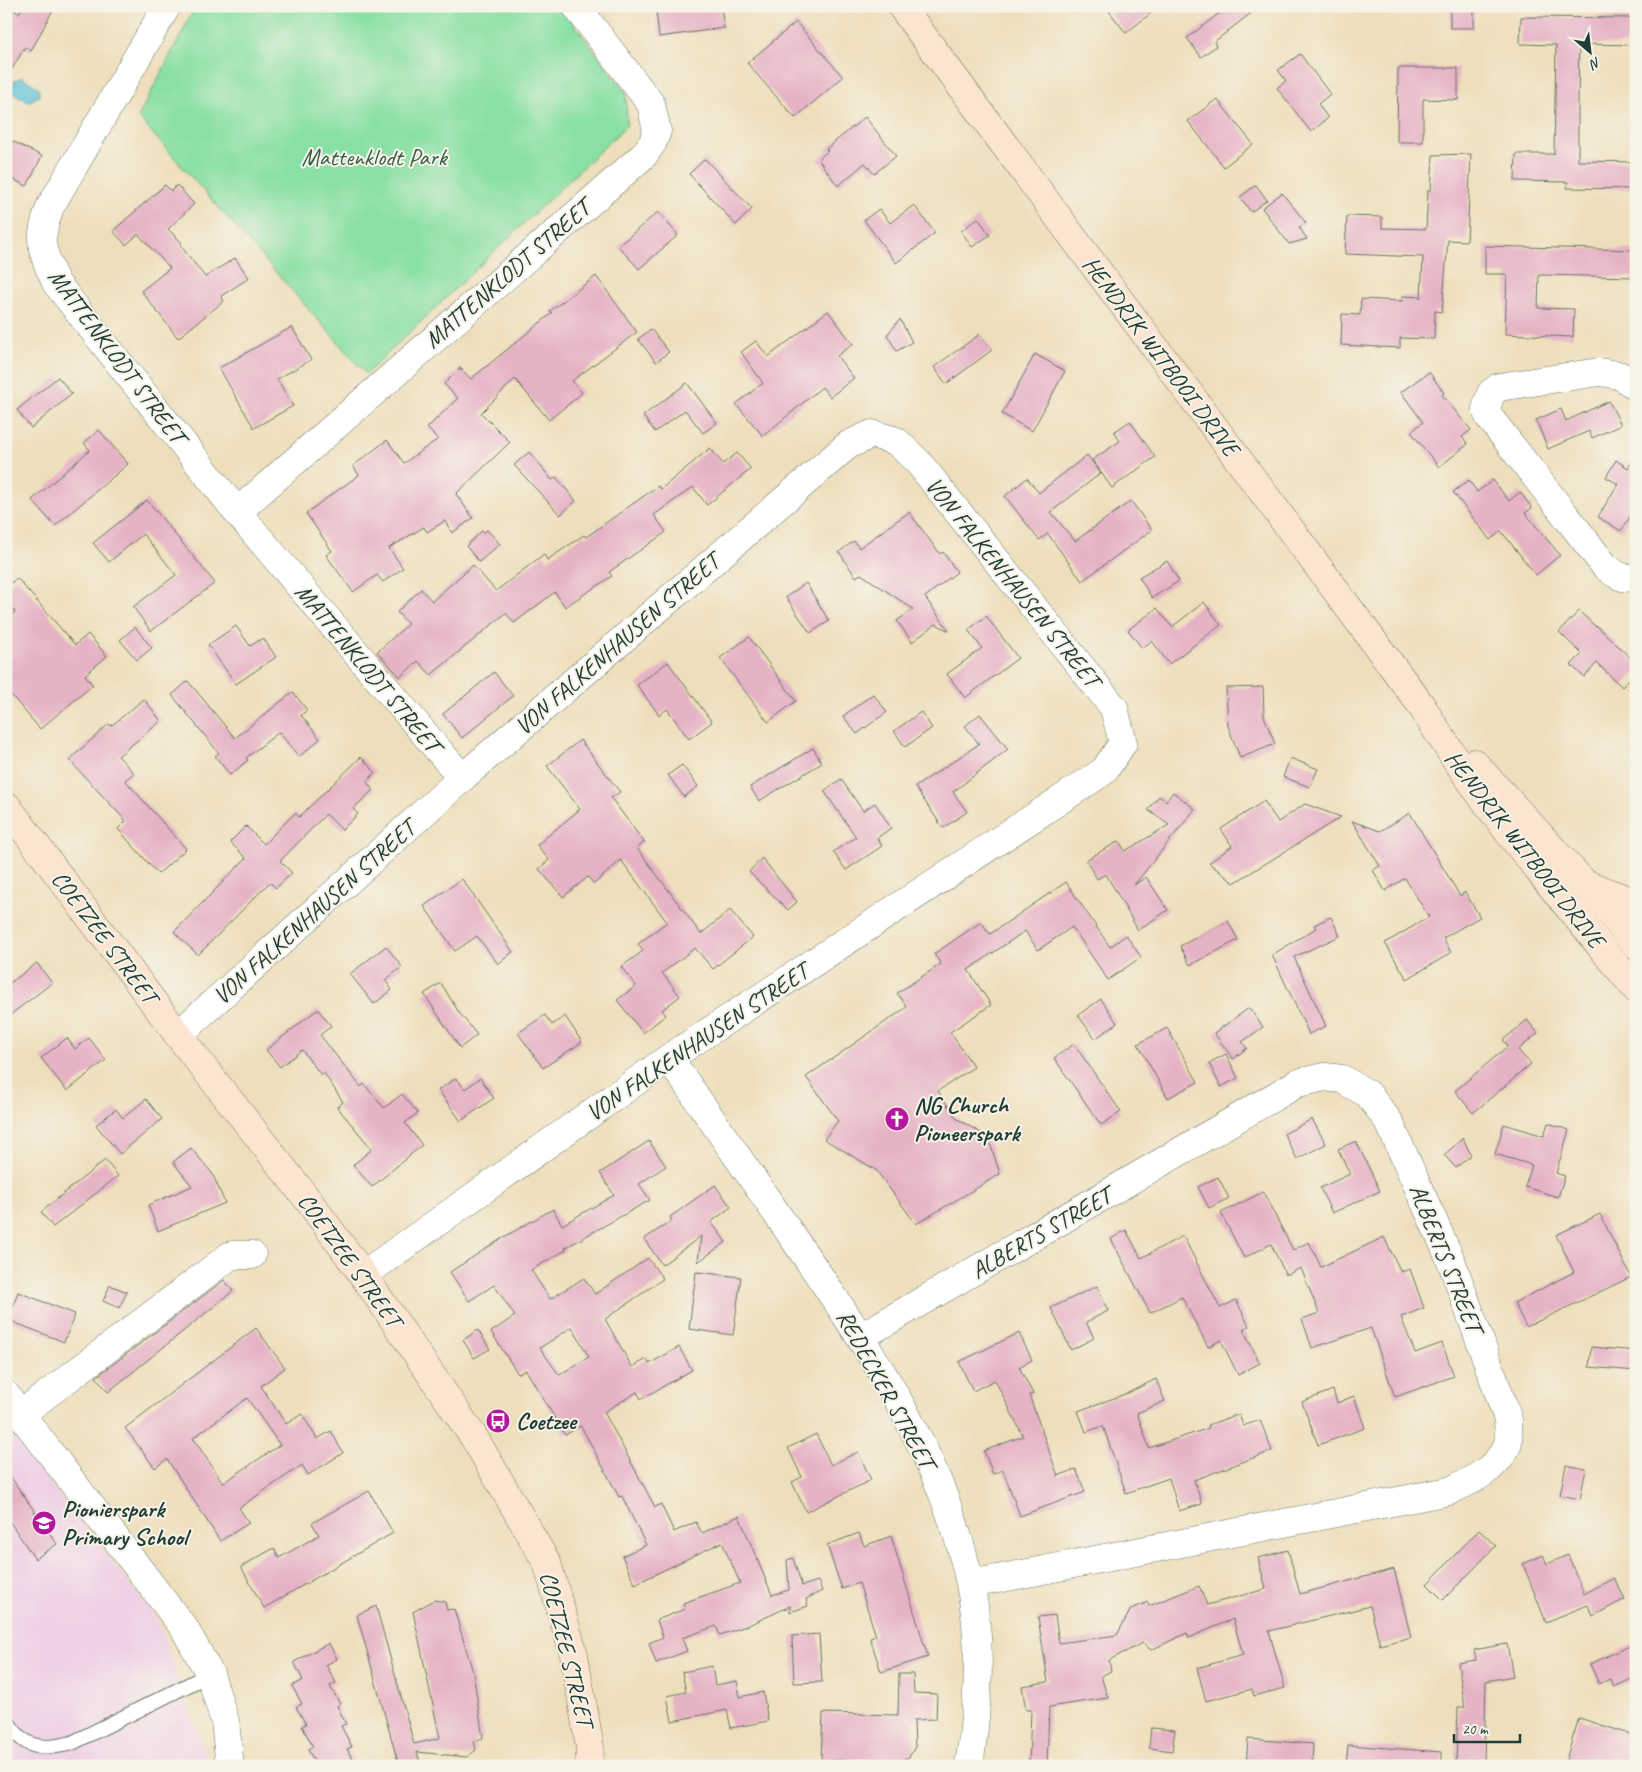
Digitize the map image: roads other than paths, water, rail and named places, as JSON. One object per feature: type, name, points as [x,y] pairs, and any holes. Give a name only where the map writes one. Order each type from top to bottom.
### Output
[{"type":"main road","name":"HENDRIK WITBOOI DRIVE","points":[[901,6],[1421,705],[1584,883],[1636,945]]},
{"type":"main road","name":"HENDRIK WITBOOI DRIVE","points":[[1421,705],[1448,751],[1489,808],[1636,989]]},
{"type":"main road","name":"COETZEE STREET","points":[[6,805],[178,1035],[308,1200],[363,1275],[475,1439],[547,1563],[574,1655],[590,1748],[589,1766]]},
{"type":"main road","points":[[1584,883],[1636,903]]},
{"type":"street","name":"MATTENKLODT STREET","points":[[167,6],[50,207],[41,233],[44,256],[56,283],[237,512],[462,778]]},
{"type":"street","name":"MATTENKLODT STREET","points":[[237,512],[644,155],[653,142],[657,131],[651,104],[576,6]]},
{"type":"street","points":[[1636,386],[1619,375],[1599,372],[1500,387],[1491,393],[1486,409],[1489,417],[1604,565],[1613,573],[1622,577],[1636,577]]},
{"type":"street","name":"VON FALKENHAUSEN STREET","points":[[178,1035],[462,778],[848,445],[872,434],[896,441],[918,462],[1114,708],[1123,743],[1104,771],[669,1058],[363,1275]]},
{"type":"street","name":"REDECKER STREET","points":[[669,1058],[862,1336],[922,1449],[951,1514],[971,1584],[979,1660],[976,1721],[969,1766]]},
{"type":"street","name":"ALBERTS STREET","points":[[862,1336],[1298,1083],[1325,1077],[1342,1079],[1368,1094],[1389,1122],[1452,1263],[1508,1419],[1507,1445],[1492,1466],[1476,1479],[1450,1491],[971,1584]]},
{"type":"street","points":[[230,1766],[225,1722],[210,1674],[184,1628],[14,1405],[230,1255],[252,1255]]},
{"type":"lane","points":[[7,1723],[15,1734],[33,1747],[54,1748],[72,1743],[210,1674]]},
{"type":"water","points":[[22,77],[39,88],[39,96],[28,102],[11,91],[14,81]]},
{"type":"place","name":"NG Church Pioneerspark","points":[[897,1119]]},
{"type":"place","name":"Coetzee","points":[[498,1421]]},
{"type":"place","name":"Pionierspark Primary School","points":[[44,1523]]},
{"type":"park label","name":"Mattenklodt Park","points":[[374,157]]}]
